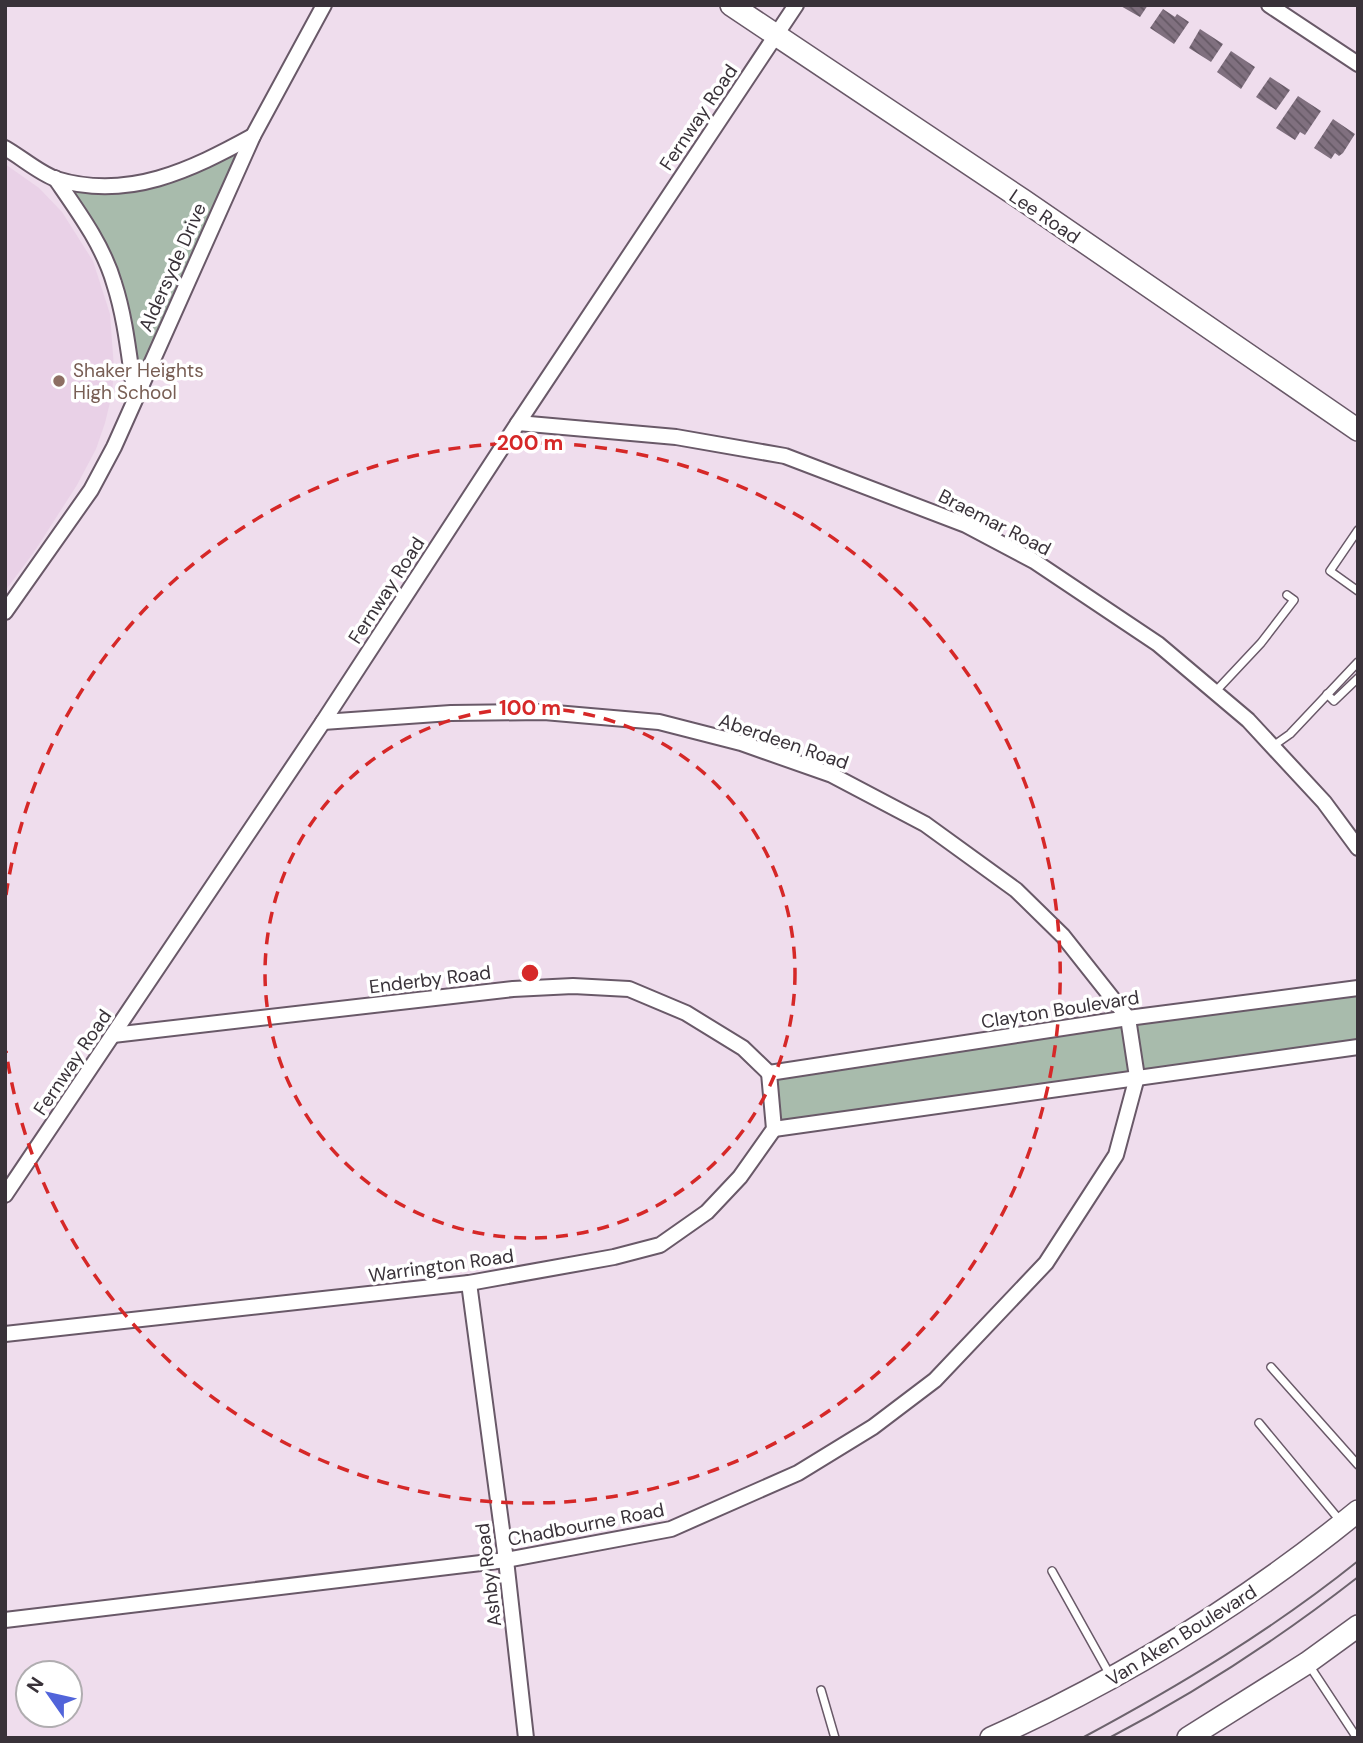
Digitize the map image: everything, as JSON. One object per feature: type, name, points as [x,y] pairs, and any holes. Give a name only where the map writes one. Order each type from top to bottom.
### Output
[{"type":"main road","name":"Lee Road","points":[[731,5],[1023,200],[1358,430]]},
{"type":"main road","name":"Van Aken Boulevard","points":[[990,1738],[1112,1679],[1233,1605],[1350,1517]]},
{"type":"main road","points":[[1188,1738],[1358,1626]]},
{"type":"street","name":"Aldersyde Drive","points":[[5,612],[91,490],[114,447],[253,136],[324,5]]},
{"type":"street","name":"Fernway Road","points":[[5,1195],[323,722],[796,5]]},
{"type":"street","points":[[1269,5],[1358,64]]},
{"type":"street","points":[[5,148],[55,178],[94,186],[117,186],[173,176],[253,136]]},
{"type":"street","points":[[55,178],[78,211],[114,280],[123,316],[135,396]]},
{"type":"street","name":"Braemar Road","points":[[518,423],[676,437],[785,456],[966,525],[1034,561],[1158,644],[1248,720],[1324,803],[1358,848]]},
{"type":"street","name":"Aberdeen Road","points":[[323,722],[451,713],[544,712],[659,722],[741,743],[832,775],[925,824],[1016,890],[1063,936],[1128,1018],[1137,1077]]},
{"type":"street","name":"Enderby Road","points":[[113,1035],[513,989],[573,986],[629,989],[686,1013],[743,1048],[769,1073]]},
{"type":"street","name":"Clayton Boulevard","points":[[769,1073],[1128,1018],[1358,988]]},
{"type":"street","points":[[769,1073],[774,1129],[1358,1047]]},
{"type":"street","name":"Chadbourne Road","points":[[5,1620],[506,1559],[671,1528],[798,1474],[873,1427],[935,1380],[1046,1263],[1116,1155],[1137,1077]]},
{"type":"street","name":"Warrington Road","points":[[5,1334],[469,1283],[614,1257],[660,1245],[707,1212],[740,1177],[774,1129]]},
{"type":"street","name":"Ashby Road","points":[[469,1283],[506,1559],[526,1738]]},
{"type":"lane","points":[[1358,530],[1329,571],[1358,591]]},
{"type":"lane","points":[[1215,692],[1261,643],[1294,600],[1287,595]]},
{"type":"lane","points":[[1272,747],[1290,734],[1358,662]]},
{"type":"lane","points":[[1327,694],[1334,701],[1358,678]]},
{"type":"lane","points":[[1271,1367],[1358,1465]]},
{"type":"lane","points":[[1259,1423],[1350,1517]]},
{"type":"lane","points":[[1052,1570],[1112,1679]]},
{"type":"lane","points":[[1307,1662],[1356,1738]]},
{"type":"lane","points":[[821,1689],[835,1738]]},
{"type":"shaded area","name":"Shaker Heights High School","points":[[5,164],[39,188],[62,212],[93,261],[110,314],[114,368],[112,394],[96,449],[77,485],[5,591]]},
{"type":"green space","points":[[253,136],[135,396],[114,280],[55,178],[147,182]]},
{"type":"green space","points":[[1358,988],[1358,1047],[774,1129],[769,1073]]},
{"type":"building","points":[[1119,5],[1148,5],[1140,17]]},
{"type":"building","points":[[1163,9],[1189,22],[1174,44],[1150,28]]},
{"type":"building","points":[[1200,29],[1223,44],[1211,62],[1189,48]]},
{"type":"building","points":[[1231,51],[1255,67],[1241,89],[1217,72]]},
{"type":"building","points":[[1270,77],[1290,90],[1276,110],[1256,97]]},
{"type":"building","points":[[1298,96],[1321,111],[1305,135],[1300,132],[1295,140],[1276,128]]},
{"type":"building","points":[[1333,119],[1355,134],[1343,153],[1339,156],[1335,153],[1331,159],[1314,148]]},
{"type":"tram line","points":[[1082,1738],[1224,1656],[1358,1561]]},
{"type":"tram line","points":[[1109,1738],[1237,1663],[1358,1577]]},
{"type":"place","name":"Shaker Heights High School","points":[[59,381]]}]
